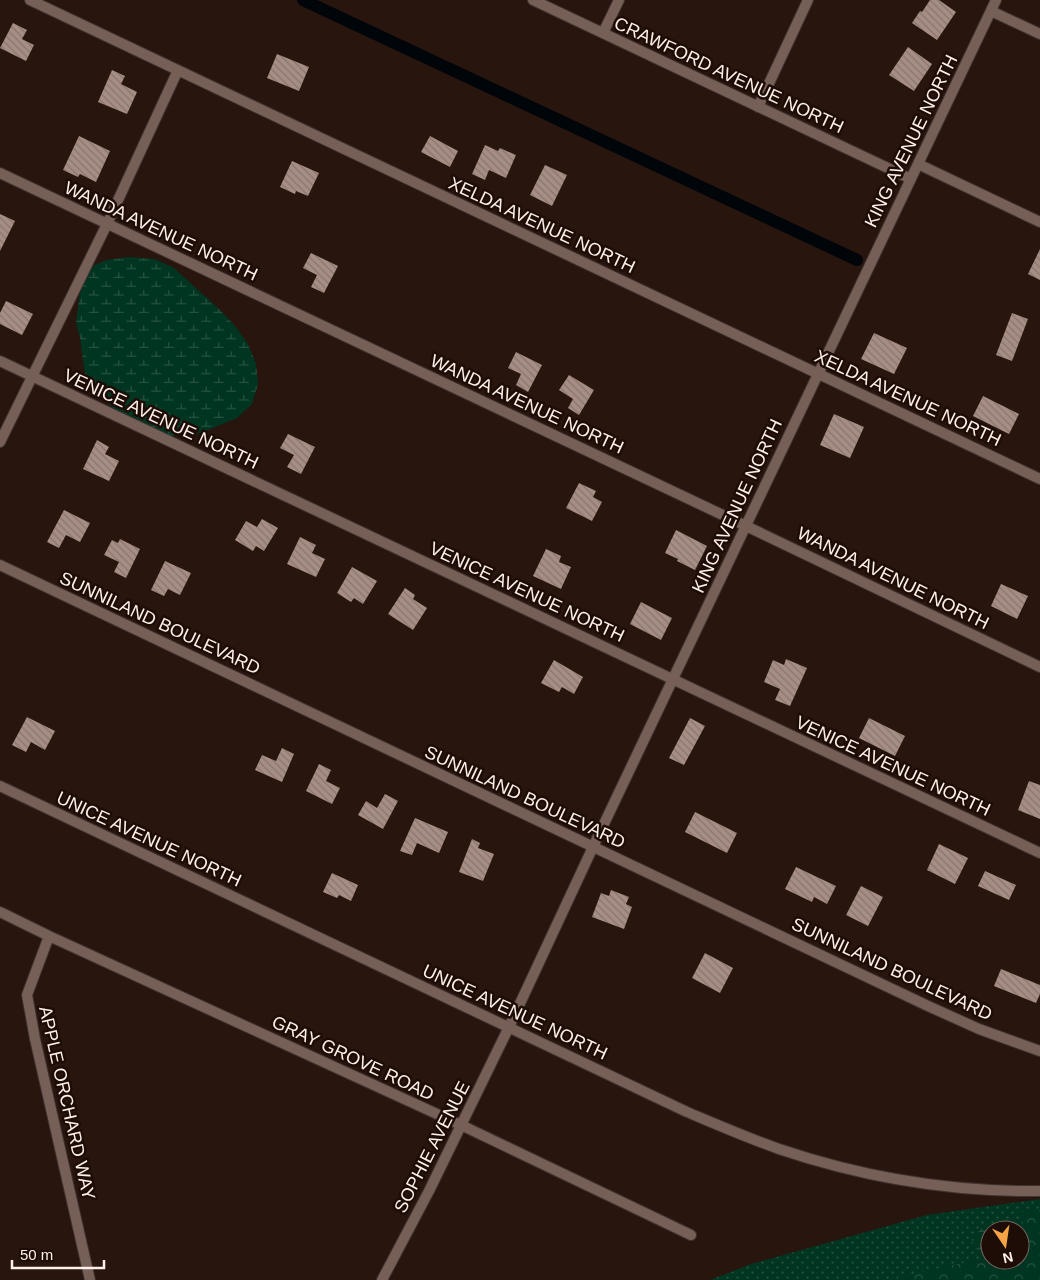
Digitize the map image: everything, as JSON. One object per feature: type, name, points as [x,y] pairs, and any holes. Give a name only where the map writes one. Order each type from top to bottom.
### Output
[{"type":"street","name":"XELDA AVENUE NORTH","points":[[30,0],[1040,479]]},
{"type":"street","name":"CRAWFORD AVENUE NORTH","points":[[533,0],[911,179]]},
{"type":"street","points":[[602,33],[618,0]]},
{"type":"street","points":[[758,107],[808,0]]},
{"type":"street","name":"KING AVENUE NORTH","points":[[509,1028],[593,847],[996,0]]},
{"type":"street","points":[[991,11],[1040,34]]},
{"type":"street","points":[[0,442],[107,224],[178,70]]},
{"type":"street","points":[[918,164],[1040,222]]},
{"type":"street","name":"WANDA AVENUE NORTH","points":[[0,173],[1040,667]]},
{"type":"street","name":"VENICE AVENUE NORTH","points":[[0,361],[1040,853]]},
{"type":"street","name":"SUNNILAND BOULEVARD","points":[[0,565],[928,1006],[979,1029],[1040,1051]]},
{"type":"street","name":"UNICE AVENUE NORTH","points":[[0,786],[688,1112],[779,1149],[873,1174],[922,1183],[972,1189],[1040,1191]]},
{"type":"street","name":"GRAY GROVE ROAD","points":[[0,912],[461,1125],[691,1235]]},
{"type":"street","name":"APPLE ORCHARD WAY","points":[[49,936],[27,995],[35,1040],[90,1280]]},
{"type":"street","name":"SOPHIE AVENUE","points":[[382,1280],[429,1191],[509,1028]]},
{"type":"green space","points":[[129,257],[155,259],[174,268],[220,310],[248,344],[256,364],[258,384],[252,404],[237,418],[201,433],[169,436],[115,411],[85,375],[76,322],[83,280],[91,267],[106,260]]},
{"type":"green space","points":[[1040,1199],[1040,1225],[1030,1225],[1030,1220],[980,1220],[980,1270],[990,1270],[991,1280],[710,1280],[751,1264],[927,1215]]},
{"type":"green space","points":[[1040,1210],[1040,1280],[886,1280],[980,1259],[980,1270],[1030,1270],[1030,1220],[1022,1220],[1020,1211]]},
{"type":"green space","points":[[1030,1224],[1040,1225],[1040,1280],[991,1280],[986,1270],[1030,1270]]},
{"type":"green space","points":[[980,1230],[980,1257],[971,1239]]},
{"type":"building","points":[[930,0],[939,0],[956,12],[937,40],[912,23]]},
{"type":"building","points":[[13,23],[27,30],[22,39],[34,45],[26,61],[0,48]]},
{"type":"building","points":[[908,47],[932,64],[914,91],[889,75]]},
{"type":"building","points":[[277,54],[309,67],[299,91],[267,78]]},
{"type":"building","points":[[112,70],[125,76],[121,84],[137,92],[127,114],[98,102]]},
{"type":"building","points":[[79,136],[110,151],[96,182],[80,174],[78,177],[63,170]]},
{"type":"building","points":[[430,136],[458,151],[450,167],[421,152]]},
{"type":"building","points":[[485,145],[498,151],[500,148],[516,155],[506,178],[489,170],[485,180],[472,174]]},
{"type":"building","points":[[292,161],[319,173],[308,196],[296,191],[295,194],[280,187]]},
{"type":"building","points":[[545,165],[567,175],[552,206],[530,195]]},
{"type":"building","points":[[0,214],[15,221],[0,251]]},
{"type":"building","points":[[1040,249],[1040,280],[1028,274]]},
{"type":"building","points":[[311,253],[338,266],[324,293],[311,287],[317,275],[303,268]]},
{"type":"building","points":[[6,301],[33,314],[22,335],[0,324],[0,313]]},
{"type":"building","points":[[1012,313],[1028,319],[1012,361],[996,355]]},
{"type":"building","points":[[874,333],[907,348],[894,374],[861,359]]},
{"type":"building","points":[[516,352],[542,365],[528,392],[516,385],[521,374],[508,368]]},
{"type":"building","points":[[569,375],[594,390],[579,415],[568,408],[573,399],[559,390]]},
{"type":"building","points":[[983,396],[1019,414],[1009,434],[973,416]]},
{"type":"building","points":[[834,414],[864,427],[850,458],[820,445]]},
{"type":"building","points":[[288,434],[315,447],[301,474],[287,467],[294,455],[280,448]]},
{"type":"building","points":[[97,440],[109,447],[105,454],[119,461],[109,481],[83,469]]},
{"type":"building","points":[[579,483],[596,491],[593,497],[602,502],[592,521],[566,508]]},
{"type":"building","points":[[64,510],[90,523],[80,542],[66,535],[59,548],[47,542]]},
{"type":"building","points":[[262,519],[278,528],[264,551],[256,546],[253,551],[235,540],[246,521],[257,527]]},
{"type":"building","points":[[676,530],[707,546],[695,570],[665,553]]},
{"type":"building","points":[[300,537],[316,545],[312,553],[325,559],[316,577],[287,564]]},
{"type":"building","points":[[120,539],[140,549],[126,578],[114,572],[119,562],[104,555],[112,540],[118,543]]},
{"type":"building","points":[[546,549],[561,556],[559,562],[571,567],[561,589],[533,576]]},
{"type":"building","points":[[165,561],[191,573],[180,595],[168,589],[164,596],[151,590]]},
{"type":"building","points":[[352,567],[377,581],[363,604],[354,598],[351,602],[337,593]]},
{"type":"building","points":[[1001,584],[1028,596],[1017,619],[991,606]]},
{"type":"building","points":[[405,588],[415,595],[413,599],[427,608],[413,630],[388,614]]},
{"type":"building","points":[[641,602],[672,618],[661,640],[630,624]]},
{"type":"building","points":[[786,659],[807,668],[790,706],[775,700],[780,689],[764,682],[773,660],[784,665]]},
{"type":"building","points":[[554,660],[583,677],[574,694],[562,687],[559,692],[541,683]]},
{"type":"building","points":[[27,717],[55,731],[45,750],[31,742],[26,752],[12,745]]},
{"type":"building","points":[[690,718],[705,726],[684,765],[669,758]]},
{"type":"building","points":[[869,718],[905,736],[895,756],[859,738]]},
{"type":"building","points":[[282,748],[294,754],[282,782],[255,770],[262,755],[276,761]]},
{"type":"building","points":[[319,764],[331,770],[326,781],[340,788],[332,804],[306,791]]},
{"type":"building","points":[[1029,781],[1040,785],[1040,819],[1018,810]]},
{"type":"building","points":[[385,794],[398,801],[383,829],[358,815],[366,801],[377,808]]},
{"type":"building","points":[[695,812],[737,833],[727,853],[685,832]]},
{"type":"building","points":[[415,818],[448,832],[439,853],[417,843],[412,855],[400,851]]},
{"type":"building","points":[[472,839],[480,843],[478,848],[494,854],[483,881],[459,872]]},
{"type":"building","points":[[939,844],[968,858],[955,884],[927,870]]},
{"type":"building","points":[[796,867],[836,886],[827,904],[814,897],[812,902],[785,889]]},
{"type":"building","points":[[985,871],[1016,885],[1009,900],[978,886]]},
{"type":"building","points":[[332,873],[358,885],[351,901],[339,895],[337,898],[323,892]]},
{"type":"building","points":[[861,886],[883,897],[868,926],[846,915]]},
{"type":"building","points":[[611,890],[629,897],[626,904],[632,907],[624,929],[592,917],[601,893],[609,896]]},
{"type":"building","points":[[705,953],[733,968],[720,993],[692,978]]},
{"type":"building","points":[[1001,969],[1040,985],[1040,994],[1036,1003],[994,986]]},
{"type":"waterway","points":[[303,0],[857,260]]}]
